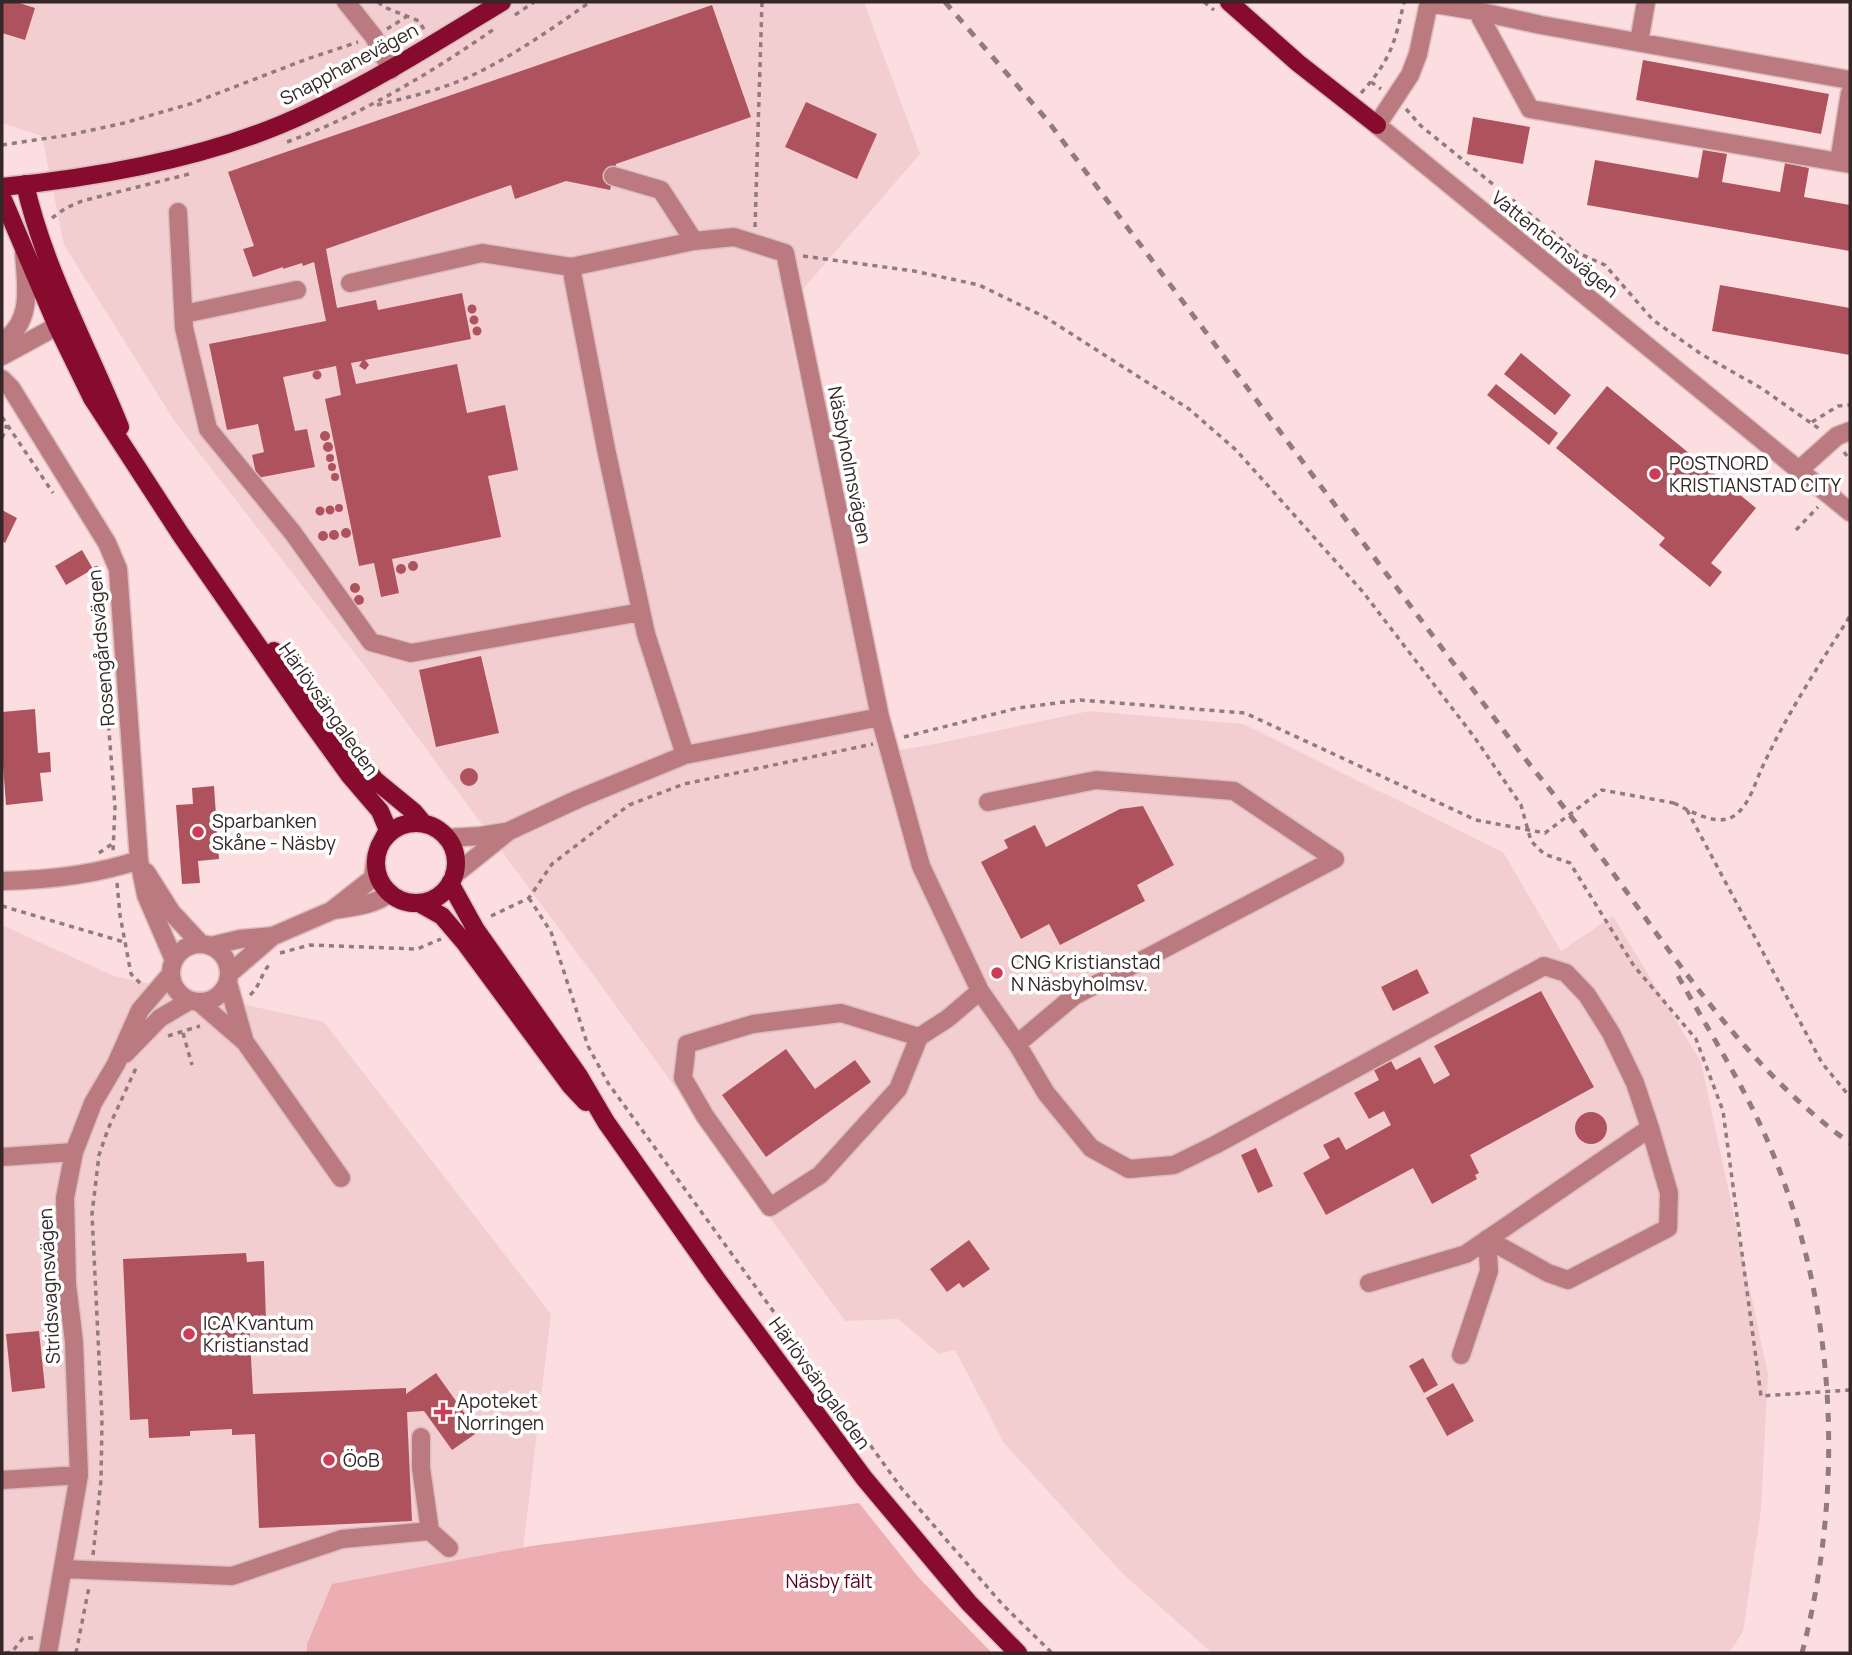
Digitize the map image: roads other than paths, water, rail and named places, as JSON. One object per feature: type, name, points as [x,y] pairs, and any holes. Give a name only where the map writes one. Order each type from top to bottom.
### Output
[{"type":"main road","name":"Vattentornsvägen","points":[[1232,3],[1298,62],[1377,125]]},
{"type":"main road","name":"Snapphanevägen","points":[[2,187],[116,172],[217,147],[305,114],[391,70],[433,44],[507,10]]},
{"type":"main road","name":"Härlövsängaleden","points":[[25,184],[30,207],[68,307],[134,463]]},
{"type":"main road","name":"Härlövsängaleden","points":[[2,197],[57,326],[92,398],[181,535],[350,776],[380,811],[388,830],[378,852]]},
{"type":"main road","name":"Härlövsängaleden","points":[[225,596],[303,684],[375,780],[414,812],[424,824]]},
{"type":"main road","points":[[411,823],[424,824],[437,829],[447,838],[456,862],[452,879],[442,893],[431,900],[408,902],[390,893],[381,883],[377,870],[378,852],[387,835],[398,827],[411,823]]},
{"type":"main road","name":"Härlövsängaleden","points":[[452,879],[476,930],[716,1278],[864,1478],[969,1604],[1018,1653]]},
{"type":"main road","name":"Härlövsängaleden","points":[[419,903],[442,916],[570,1085],[606,1122]]},
{"type":"street","points":[[346,2],[374,37],[391,70]]},
{"type":"street","points":[[1377,125],[1410,75],[1418,54],[1429,2],[1850,80]]},
{"type":"street","points":[[1639,42],[1646,2]]},
{"type":"street","points":[[1477,11],[1530,109],[1845,163],[1850,93]]},
{"type":"street","name":"Vattentornsvägen","points":[[1377,125],[1850,512]]},
{"type":"street","points":[[350,283],[482,253],[571,267],[695,241],[661,190],[613,176]]},
{"type":"street","points":[[178,212],[184,328],[208,429],[293,533],[371,642],[411,653],[641,612]]},
{"type":"street","name":"Näsbyholmsvägen","points":[[695,241],[734,237],[785,253],[880,717],[921,866],[979,991],[1017,1044],[1046,1093],[1091,1148],[1129,1169],[1174,1165],[1216,1145],[1544,966],[1566,973],[1587,995],[1611,1033],[1635,1083],[1669,1193],[1668,1228],[1568,1280],[1548,1273],[1488,1239]]},
{"type":"street","points":[[2,342],[18,330],[27,308],[24,252]]},
{"type":"street","points":[[571,267],[606,449],[646,634],[685,755]]},
{"type":"street","points":[[184,314],[297,290]]},
{"type":"street","points":[[2,356],[57,326],[68,307]]},
{"type":"street","name":"Rosengårdsvägen","points":[[2,379],[107,543],[118,569],[139,860],[146,895],[172,967]]},
{"type":"street","points":[[1799,470],[1832,440],[1850,431]]},
{"type":"street","points":[[447,838],[509,831],[685,755],[880,717]]},
{"type":"street","points":[[988,802],[1096,780],[1234,791],[1335,859],[1074,996],[1017,1044]]},
{"type":"street","points":[[452,879],[509,831]]},
{"type":"street","points":[[331,911],[373,878],[378,852]]},
{"type":"street","points":[[2,881],[39,880],[115,868],[139,860]]},
{"type":"street","name":"Rosengårdsvägen","points":[[139,860],[172,912],[206,945]]},
{"type":"street","points":[[341,1178],[245,1042],[201,1006],[176,990],[172,967],[185,948],[273,936],[331,911],[364,905],[390,893]]},
{"type":"street","points":[[201,1006],[217,998],[229,978],[273,936]]},
{"type":"street","points":[[206,945],[221,952],[227,961],[233,1003],[245,1042]]},
{"type":"street","name":"Stridsvagnsvägen","points":[[48,1653],[79,1475],[74,1342],[67,1284],[65,1198],[74,1152],[93,1103],[116,1064],[140,1010],[172,967]]},
{"type":"street","points":[[919,1037],[841,1013],[753,1024],[687,1044],[683,1078],[705,1116],[770,1207],[820,1175],[898,1089],[919,1037],[947,1019],[979,991]]},
{"type":"street","name":"Stridsvagnsvägen","points":[[116,1064],[170,1012],[201,1006]]},
{"type":"street","points":[[1369,1283],[1466,1254],[1650,1128]]},
{"type":"street","points":[[2,1157],[74,1152]]},
{"type":"street","points":[[1461,1355],[1489,1271],[1488,1239]]},
{"type":"street","points":[[421,1437],[421,1468],[430,1531],[449,1549]]},
{"type":"street","points":[[2,1480],[79,1475]]},
{"type":"street","points":[[64,1569],[232,1576],[342,1539],[430,1531]]},
{"type":"railway","points":[[945,2],[1047,120],[1708,1002],[1774,1077],[1810,1112],[1850,1143]]},
{"type":"railway","points":[[1678,976],[1739,1083],[1771,1149],[1793,1209],[1810,1271],[1821,1334],[1827,1398],[1828,1463],[1825,1527],[1816,1591],[1802,1653]]},
{"type":"place","name":"POSTNORD KRISTIANSTAD CITY","points":[[1655,474]]},
{"type":"place","name":"Sparbanken Skåne - Näsby","points":[[198,832]]},
{"type":"place","name":"CNG Kristianstad N Näsbyholmsv.","points":[[997,973]]},
{"type":"place","name":"ICA Kvantum Kristianstad","points":[[189,1334]]},
{"type":"place","name":"Apoteket Norringen","points":[[443,1412]]},
{"type":"place","name":"ÖoB","points":[[329,1460]]},
{"type":"park label","name":"Näsby fält","points":[[829,1581]]}]
